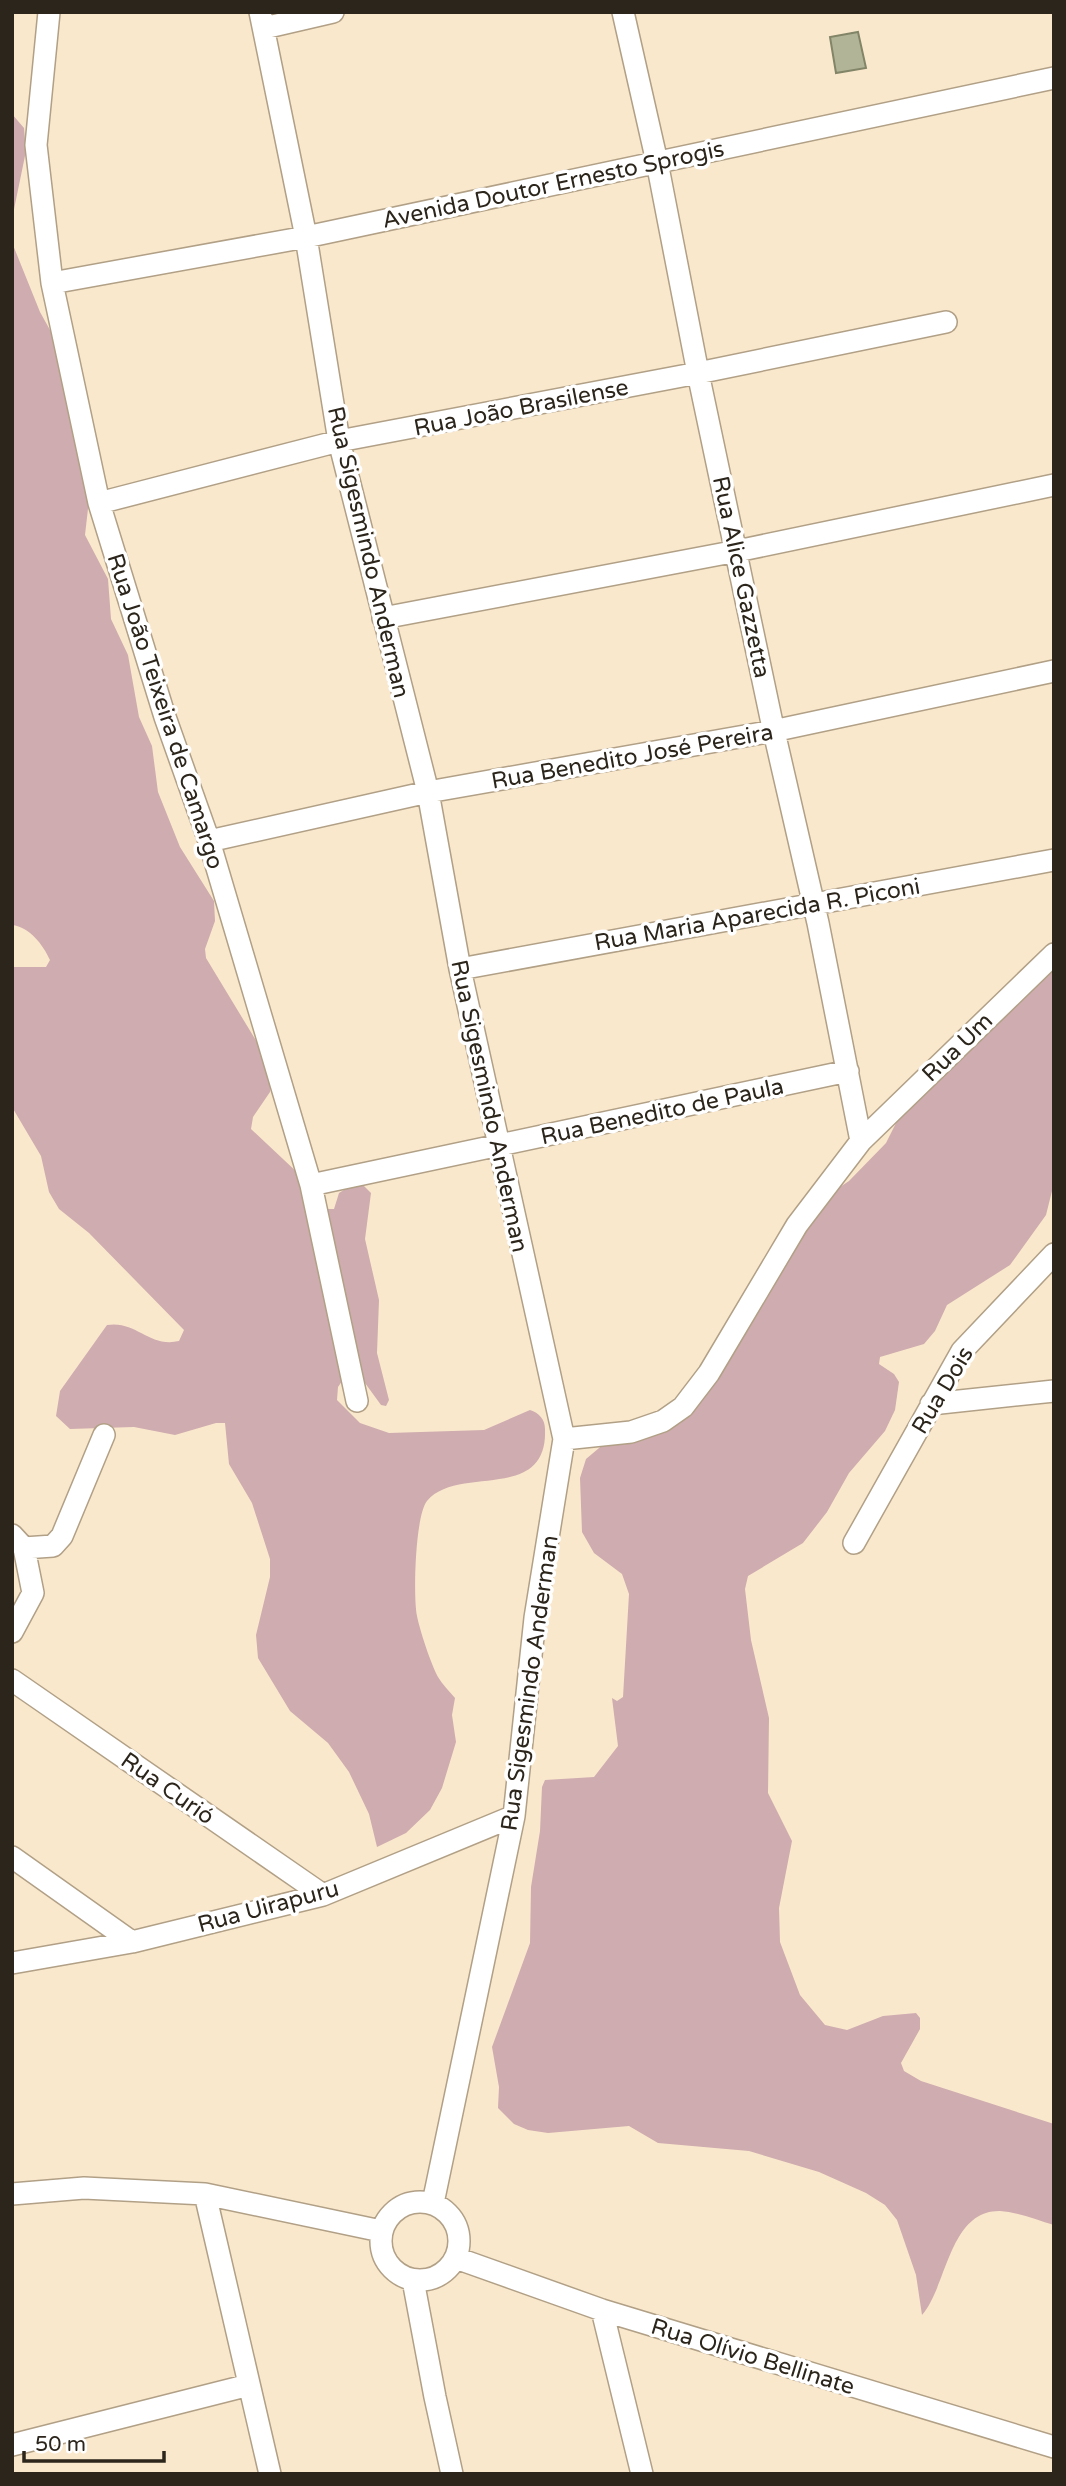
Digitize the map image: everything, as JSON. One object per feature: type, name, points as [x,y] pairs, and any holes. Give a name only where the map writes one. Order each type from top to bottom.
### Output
[{"type":"street","name":"Rua João Teixeira de Camargo","points":[[49,12],[36,145],[52,283],[99,503],[165,718],[209,841],[311,1185],[356,1401]]},
{"type":"street","points":[[262,20],[333,12]]},
{"type":"street","name":"Rua Alice Gazzetta","points":[[623,12],[657,162],[698,373],[774,731],[814,904],[861,1141]]},
{"type":"street","name":"Rua Sigesmindo Anderman","points":[[262,20],[306,237],[339,441],[428,792],[460,969],[497,1146],[564,1439],[535,1618],[514,1816],[433,2203]]},
{"type":"street","name":"Avenida Doutor Ernesto Sprogis","points":[[52,283],[306,237],[1054,78]]},
{"type":"street","name":"Rua João Brasilense","points":[[99,503],[339,441],[698,373],[946,322]]},
{"type":"street","points":[[383,618],[737,551],[1054,485]]},
{"type":"street","name":"Rua Benedito José Pereira","points":[[209,841],[428,792],[774,731],[1054,671]]},
{"type":"street","name":"Rua Maria Aparecida R. Piconi","points":[[460,969],[1054,860]]},
{"type":"street","name":"Rua Um","points":[[564,1439],[631,1432],[663,1421],[683,1407],[709,1373],[797,1225],[861,1141],[1054,954]]},
{"type":"street","name":"Rua Benedito de Paula","points":[[311,1185],[848,1071]]},
{"type":"street","name":"Rua Dois","points":[[854,1543],[962,1351],[1054,1254]]},
{"type":"street","points":[[931,1404],[1054,1391]]},
{"type":"street","points":[[12,1632],[33,1593],[18,1541],[54,1546],[62,1536],[104,1435]]},
{"type":"street","name":"Rua Curió","points":[[12,1680],[323,1895]]},
{"type":"street","name":"Rua Uirapuru","points":[[12,1963],[132,1942],[323,1895],[514,1816]]},
{"type":"street","points":[[12,1857],[132,1942]]},
{"type":"street","points":[[12,2194],[84,2188],[205,2193],[382,2231]]},
{"type":"street","points":[[205,2193],[270,2474]]},
{"type":"street","points":[[407,2203],[433,2203],[445,2210],[454,2220],[460,2245],[449,2268],[426,2280],[413,2280],[390,2267],[383,2256],[380,2244],[382,2231],[387,2219],[396,2209],[407,2203]]},
{"type":"street","name":"Rua Olívio Bellinate","points":[[456,2258],[603,2310],[1054,2447]]},
{"type":"street","points":[[413,2280],[452,2474]]},
{"type":"street","points":[[603,2310],[642,2474]]},
{"type":"street","points":[[12,2445],[250,2385]]},
{"type":"shaded area","points":[[12,114],[24,128],[26,151],[12,219]]},
{"type":"shaded area","points":[[12,222],[13,245],[40,312],[75,375],[93,465],[85,535],[108,579],[111,619],[128,655],[139,717],[152,746],[158,792],[180,847],[214,901],[215,921],[205,949],[206,958],[272,1067],[270,1092],[253,1117],[251,1129],[300,1175],[324,1209],[334,1209],[339,1193],[352,1185],[363,1185],[371,1193],[365,1239],[379,1300],[377,1353],[389,1400],[386,1406],[381,1405],[357,1372],[351,1368],[338,1387],[337,1400],[360,1423],[389,1433],[484,1430],[530,1410],[541,1417],[545,1425],[542,1452],[532,1467],[517,1475],[441,1490],[427,1501],[423,1509],[416,1557],[417,1616],[435,1671],[455,1698],[452,1715],[456,1742],[442,1788],[430,1810],[406,1833],[377,1847],[369,1814],[349,1772],[328,1743],[290,1711],[258,1658],[256,1635],[270,1577],[270,1559],[252,1503],[229,1464],[225,1423],[216,1423],[175,1435],[134,1427],[70,1429],[56,1416],[60,1391],[107,1325],[126,1326],[151,1338],[168,1342],[179,1341],[184,1330],[89,1233],[59,1209],[49,1192],[41,1156],[12,1107],[12,967],[46,967],[50,960],[35,938],[25,929],[12,925]]},
{"type":"shaded area","points":[[1054,961],[1054,1183],[1046,1215],[1010,1265],[947,1305],[935,1331],[924,1344],[880,1357],[879,1364],[894,1374],[899,1382],[895,1410],[885,1431],[849,1473],[827,1512],[803,1543],[748,1576],[745,1589],[751,1640],[769,1718],[768,1793],[792,1841],[779,1908],[780,1942],[800,1995],[825,2025],[847,2030],[883,2016],[916,2013],[920,2018],[920,2029],[901,2063],[904,2071],[921,2081],[1054,2124],[1054,2225],[1000,2211],[983,2214],[970,2223],[959,2236],[938,2287],[922,2315],[916,2275],[897,2220],[885,2205],[866,2193],[819,2172],[749,2151],[658,2143],[629,2126],[548,2133],[528,2130],[514,2124],[498,2108],[499,2087],[492,2047],[530,1943],[531,1887],[540,1831],[542,1787],[545,1780],[594,1777],[618,1746],[612,1698],[617,1701],[623,1697],[629,1594],[622,1574],[594,1553],[582,1532],[580,1478],[586,1459],[605,1443],[655,1432],[787,1250],[810,1226],[816,1203],[849,1181],[886,1143],[920,1075]]},
{"type":"building","points":[[858,32],[866,68],[836,73],[830,37]]}]
